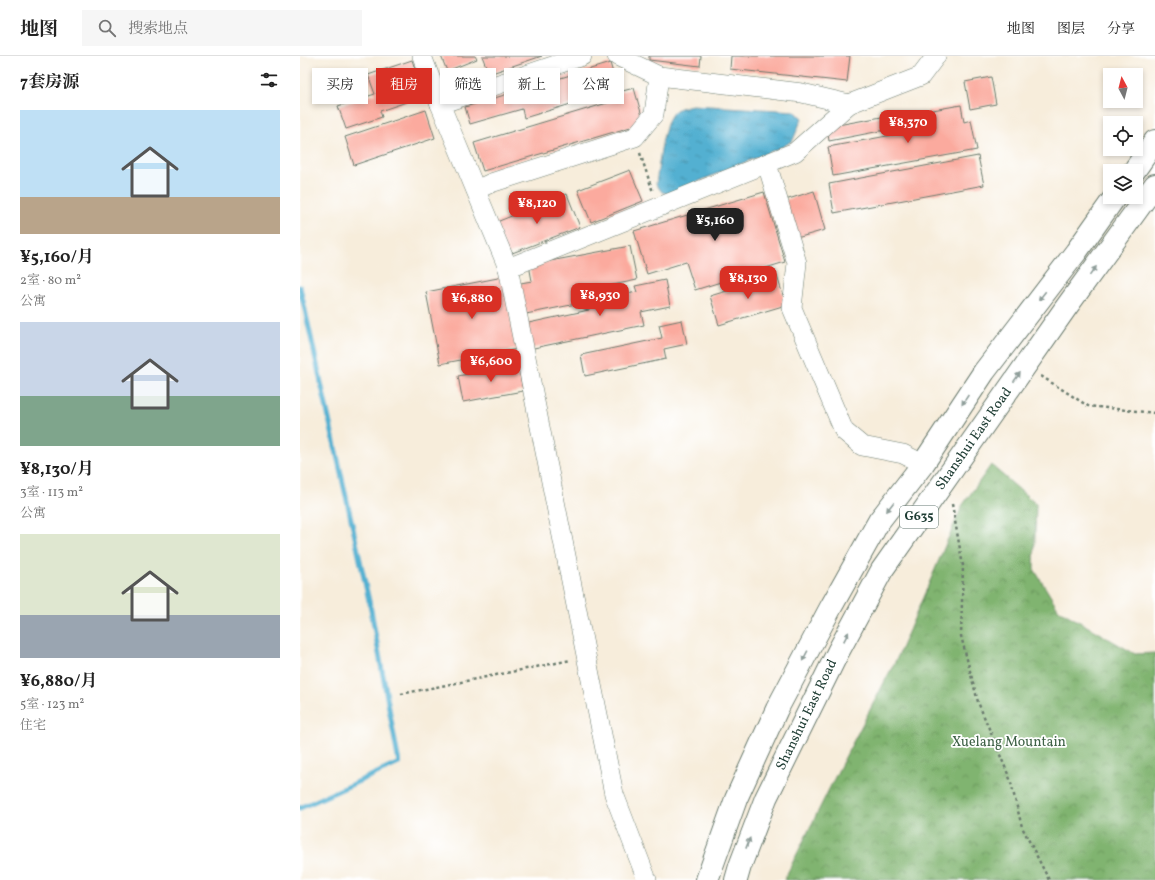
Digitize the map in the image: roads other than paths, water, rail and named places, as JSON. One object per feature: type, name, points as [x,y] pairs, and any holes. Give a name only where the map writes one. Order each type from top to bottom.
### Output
[{"type":"highway","points":[[1139,164],[1155,141]]},
{"type":"highway","name":"Shanshui East Road","points":[[736,880],[766,798],[838,652],[882,570],[1025,366],[1155,185]]},
{"type":"highway","name":"Shanshui East Road","points":[[707,880],[736,799],[777,709],[830,607],[879,521],[922,464],[984,372],[1076,252],[1110,204]]},
{"type":"street","points":[[422,56],[440,104],[508,268],[614,794],[647,880]]},
{"type":"street","points":[[496,85],[582,56]]},
{"type":"street","points":[[617,56],[659,76],[802,93],[849,104]]},
{"type":"street","points":[[508,268],[795,152],[849,104],[921,76],[936,56]]},
{"type":"street","points":[[476,190],[491,183],[635,137],[654,114],[659,76]]},
{"type":"street","points":[[767,164],[797,263],[792,308],[844,431],[862,446],[903,454],[922,464]]},
{"type":"water","points":[[692,105],[795,111],[802,118],[793,140],[784,146],[668,194],[662,192],[656,184],[661,148],[666,128],[672,114],[676,110]]},
{"type":"waterway","points":[[300,287],[371,610],[399,763],[300,808]]},
{"type":"park label","name":"Xuelang Mountain","points":[[1009,742]]}]
